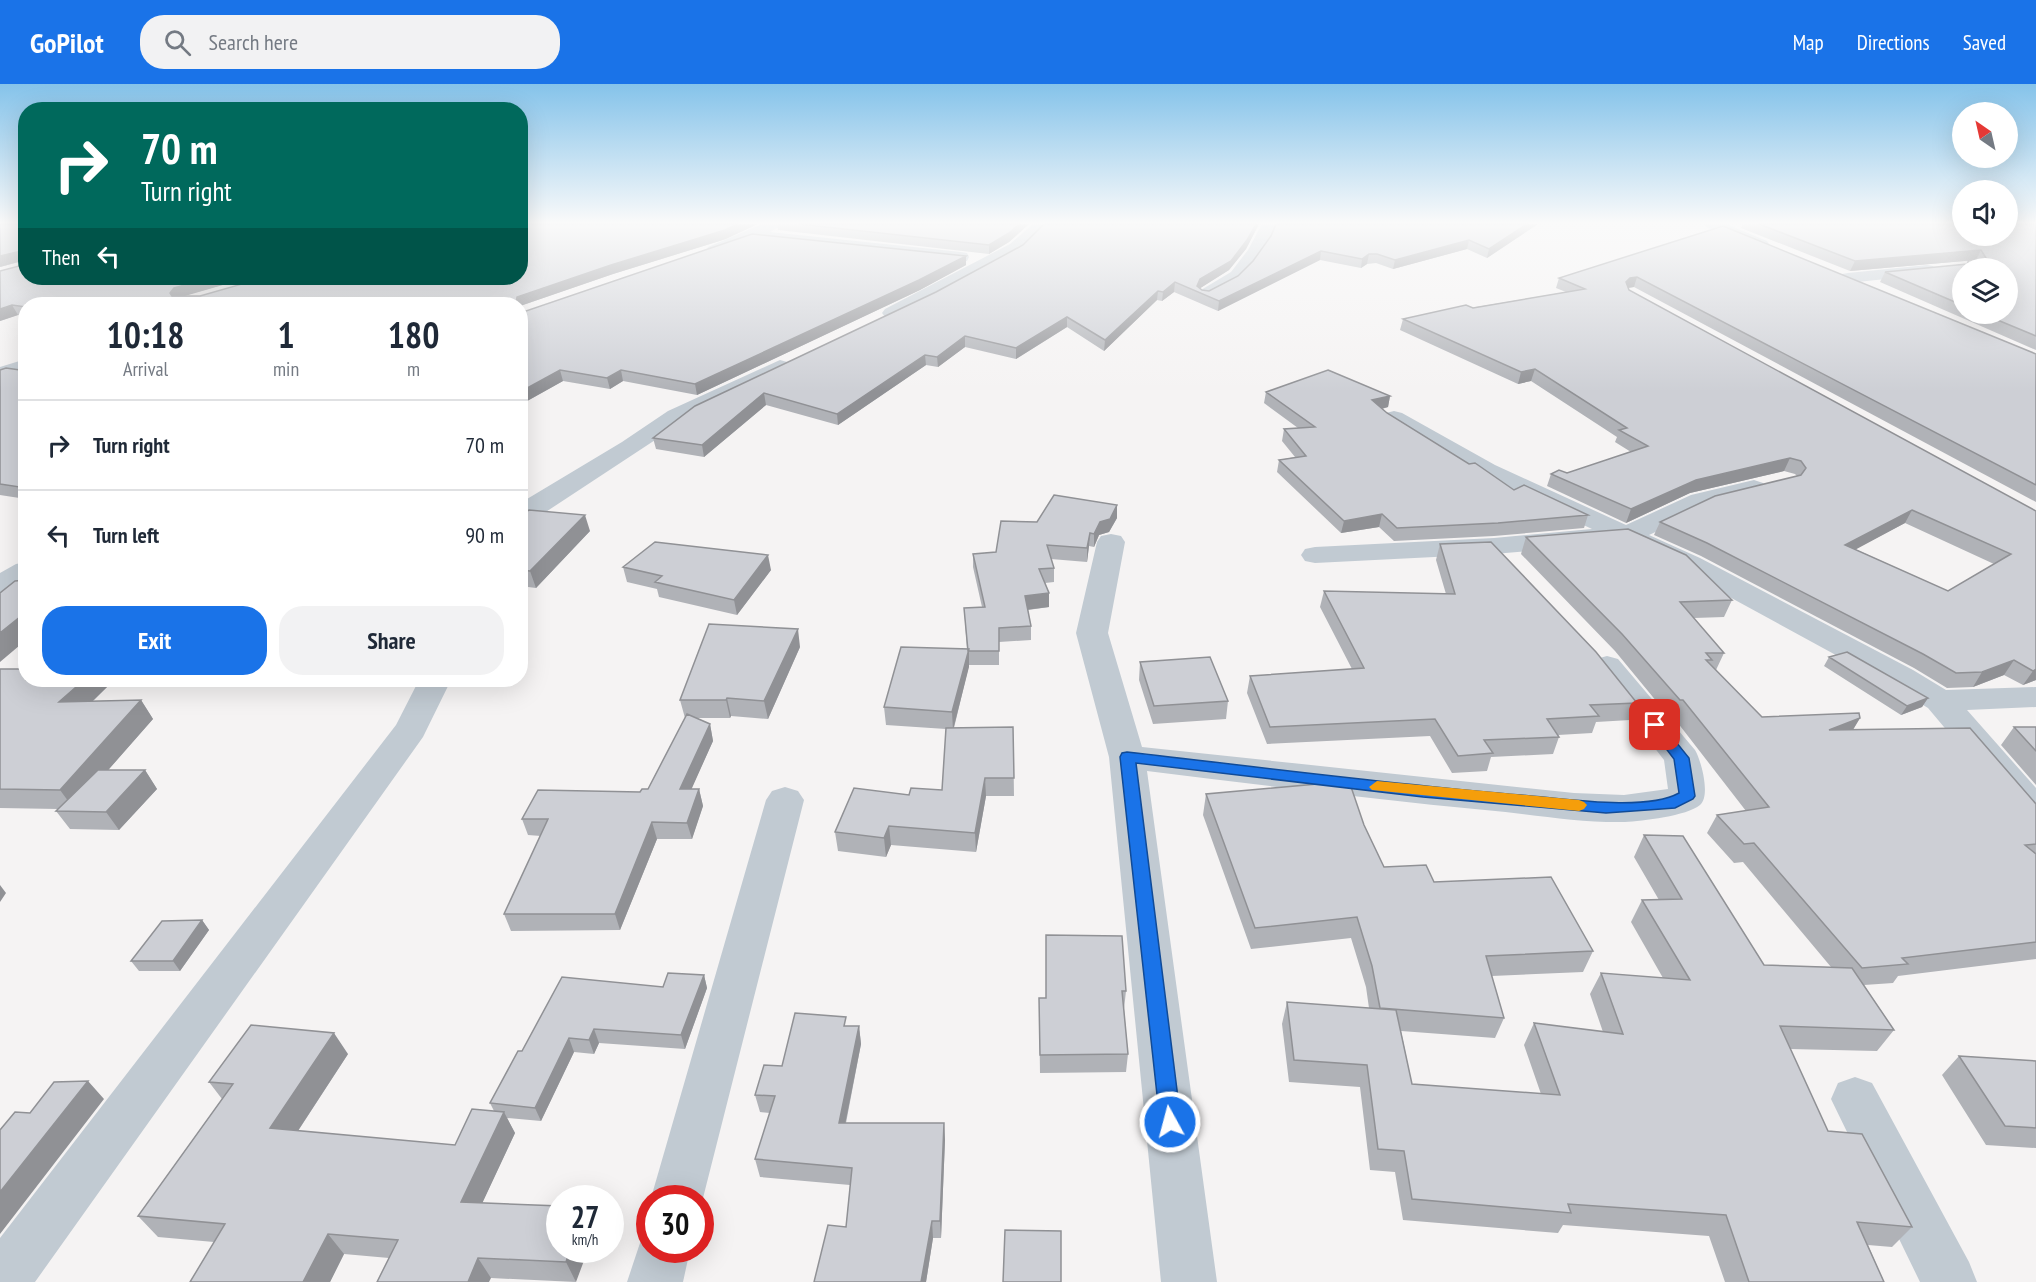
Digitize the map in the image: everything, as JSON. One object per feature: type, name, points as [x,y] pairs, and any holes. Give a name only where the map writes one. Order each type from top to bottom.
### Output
[{"type":"street","points":[[874,322],[956,280]]},
{"type":"street","points":[[1207,294],[1230,280]]},
{"type":"street","points":[[1852,280],[1880,292]]},
{"type":"street","points":[[528,511],[632,447],[676,416],[799,357]]},
{"type":"street","points":[[0,374],[18,367]]},
{"type":"street","points":[[1394,418],[1486,471],[1628,534],[1700,569],[1901,677],[1940,701],[1978,742],[2036,812]]},
{"type":"street","points":[[1315,555],[1494,546],[1628,534],[1700,501],[1774,483]]},
{"type":"street","points":[[1112,542],[1092,633],[1127,757],[1189,1282]]},
{"type":"street","points":[[1494,546],[1525,579]]},
{"type":"street","points":[[0,586],[18,575]]},
{"type":"street","points":[[1127,757],[1423,792],[1606,808],[1675,802],[1687,796],[1682,758],[1587,644]]},
{"type":"street","points":[[1,1282],[411,729],[432,687]]},
{"type":"street","points":[[1940,701],[2036,697]]},
{"type":"street","points":[[681,1185],[785,800]]},
{"type":"street","points":[[1856,1098],[1949,1282]]},
{"type":"street","points":[[655,1282],[660,1263]]},
{"type":"building","points":[[0,280],[18,280],[18,285],[185,285],[174,288],[170,293],[172,296],[200,296],[238,285],[528,285],[528,280],[567,280],[517,297],[18,297],[18,306],[12,305],[0,309]]},
{"type":"building","points":[[617,280],[919,280],[695,384],[621,370],[607,378],[560,370],[528,388],[528,310]]},
{"type":"building","points":[[958,280],[1200,280],[1197,286],[1209,291],[1230,280],[1262,280],[1219,301],[1175,282],[1163,292],[1158,291],[1105,340],[1067,317],[1016,348],[965,336],[937,357],[925,355],[837,414],[764,393],[702,445],[653,438],[695,406]]},
{"type":"building","points":[[1564,280],[1628,280],[1626,282],[1629,290],[2036,511],[2036,669],[2033,671],[2014,660],[1982,672],[1956,673],[1707,543],[1660,522],[1715,496],[1801,475],[1806,468],[1801,461],[1790,458],[1696,480],[1631,509],[1551,474],[1559,470],[1567,473],[1648,446],[1619,430],[1627,428],[1535,369],[1521,372],[1403,319],[1466,305],[1473,308],[1585,289]],"holes":[[[1912,510],[2011,554],[1948,591],[1845,545]]]},
{"type":"building","points":[[1643,280],[1855,280],[1952,320],[1952,324],[1963,324],[2036,354],[2036,485]]},
{"type":"building","points":[[1903,280],[1952,280],[1952,301]]},
{"type":"building","points":[[2018,280],[2036,280],[2036,336],[2007,324],[2018,324]]},
{"type":"building","points":[[6,368],[18,370],[18,487],[0,484],[0,370]]},
{"type":"building","points":[[1328,370],[1390,396],[1372,400],[1387,413],[1469,464],[1475,463],[1514,490],[1524,485],[1588,515],[1498,523],[1397,528],[1382,514],[1344,521],[1279,460],[1306,456],[1284,429],[1315,427],[1266,392]]},
{"type":"building","points":[[1054,495],[1117,505],[1110,519],[1100,522],[1094,534],[1090,533],[1087,548],[1047,545],[1054,568],[1039,569],[1049,593],[1025,596],[1031,626],[999,628],[999,651],[968,651],[964,608],[985,607],[973,554],[996,552],[1001,521],[1037,522]]},
{"type":"building","points":[[528,511],[585,515],[530,571],[528,571]]},
{"type":"building","points":[[1628,529],[1686,555],[1732,600],[1680,602],[1724,653],[1706,653],[1712,660],[1706,660],[1762,717],[1859,713],[1860,718],[1829,730],[1970,728],[2036,804],[2036,844],[2025,845],[2036,854],[2036,942],[1902,958],[1908,964],[1862,968],[1754,843],[1744,844],[1717,815],[1769,807],[1683,700],[1680,700],[1622,634],[1526,537]]},
{"type":"building","points":[[655,542],[768,555],[734,600],[655,582],[662,576],[623,567]]},
{"type":"building","points":[[1491,542],[1596,652],[1637,703],[1590,705],[1599,716],[1547,719],[1559,737],[1484,740],[1493,753],[1458,756],[1435,719],[1270,727],[1250,676],[1364,668],[1324,591],[1455,594],[1440,544]]},
{"type":"building","points":[[18,581],[18,618],[0,633],[0,593]]},
{"type":"building","points":[[709,624],[798,629],[764,701],[727,698],[726,700],[680,700]]},
{"type":"building","points":[[901,647],[969,649],[952,712],[884,707]]},
{"type":"building","points":[[1847,652],[1928,698],[1907,706],[1829,657]]},
{"type":"building","points":[[1210,657],[1228,701],[1154,706],[1140,662]]},
{"type":"building","points":[[0,669],[18,669],[18,687],[76,687],[59,702],[141,700],[60,790],[0,789]]},
{"type":"building","points":[[687,714],[710,724],[680,789],[699,789],[687,823],[652,822],[615,914],[504,914],[548,819],[522,819],[538,790],[640,792],[642,789],[648,789]]},
{"type":"building","points":[[1013,727],[1014,778],[985,778],[975,833],[889,826],[884,838],[835,832],[854,788],[909,795],[911,788],[942,790],[946,728]]},
{"type":"building","points":[[2014,727],[2036,727],[2036,751]]},
{"type":"building","points":[[98,770],[145,770],[106,812],[56,811]]},
{"type":"building","points":[[1315,777],[1348,778],[1364,825],[1384,867],[1426,865],[1434,882],[1551,877],[1593,951],[1486,956],[1504,1018],[1380,1008],[1372,966],[1357,917],[1255,928],[1206,794],[1317,784]]},
{"type":"building","points":[[1644,835],[1683,836],[1764,965],[1852,968],[1894,1030],[1780,1026],[1828,1131],[1862,1134],[1912,1227],[1857,1222],[1884,1282],[1749,1282],[1726,1215],[1568,1204],[1571,1213],[1412,1199],[1404,1151],[1378,1149],[1367,1065],[1294,1060],[1287,1002],[1396,1010],[1412,1084],[1560,1095],[1534,1023],[1623,1034],[1601,973],[1690,980],[1642,900],[1682,899]]},
{"type":"building","points":[[202,920],[173,961],[131,961],[162,921]]},
{"type":"building","points":[[1046,935],[1122,936],[1126,991],[1122,991],[1128,1054],[1040,1055],[1039,998],[1046,998]]},
{"type":"building","points":[[668,973],[704,975],[681,1035],[594,1029],[589,1040],[569,1038],[535,1108],[490,1103],[518,1051],[522,1051],[562,977],[663,987]]},
{"type":"building","points":[[795,1013],[846,1017],[844,1026],[859,1026],[839,1123],[944,1123],[940,1221],[932,1221],[921,1282],[814,1282],[828,1225],[846,1227],[852,1168],[755,1159],[775,1096],[755,1095],[764,1065],[782,1066]]},
{"type":"building","points":[[251,1025],[334,1033],[270,1128],[455,1145],[472,1109],[504,1112],[461,1202],[546,1205],[546,1261],[478,1258],[468,1282],[377,1282],[398,1240],[328,1234],[303,1282],[190,1282],[225,1224],[138,1216],[233,1084],[209,1082]]},
{"type":"building","points":[[1959,1056],[2036,1061],[2036,1128],[2005,1126]]},
{"type":"building","points":[[88,1081],[0,1192],[0,1130],[15,1112],[30,1113],[54,1082]]},
{"type":"building","points":[[1005,1230],[1061,1231],[1061,1282],[1003,1282]]},
{"type":"slow traffic","points":[[1377,787],[1579,805]]},
{"type":"route","points":[[1170,1122],[1127,757],[1423,792],[1606,808],[1642,807],[1675,802],[1687,796],[1682,758],[1655,725]]}]
